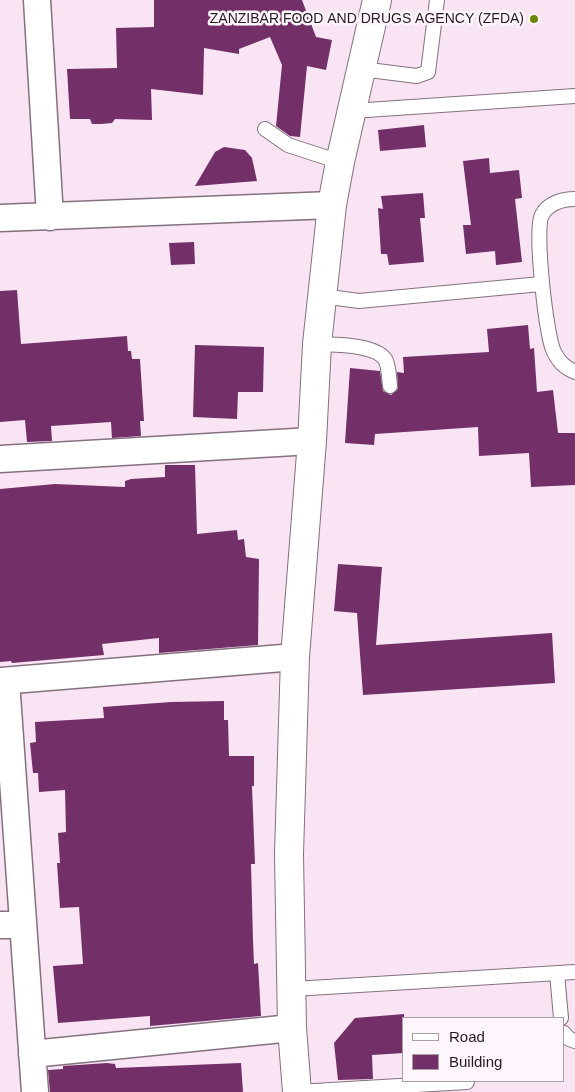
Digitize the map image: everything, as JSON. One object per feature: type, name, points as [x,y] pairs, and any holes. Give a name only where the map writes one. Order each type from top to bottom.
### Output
[{"type":"street","points":[[38,0],[50,217]]},
{"type":"street","points":[[297,1092],[292,1028],[293,989],[289,854],[295,657],[312,441],[317,344],[332,205],[377,0]]},
{"type":"street","points":[[0,218],[332,205]]},
{"type":"street","points":[[0,459],[312,441]]},
{"type":"street","points":[[35,1092],[32,1054],[12,925],[3,681],[295,657]]},
{"type":"street","points":[[32,1054],[292,1028]]},
{"type":"lane","points":[[362,69],[417,76],[428,72],[437,0]]},
{"type":"lane","points":[[352,111],[575,96]]},
{"type":"lane","points":[[265,129],[288,145],[340,162]]},
{"type":"lane","points":[[575,199],[567,199],[550,205],[541,216],[541,284],[553,350],[562,366],[575,372]]},
{"type":"lane","points":[[322,296],[359,301],[541,284]]},
{"type":"lane","points":[[317,344],[355,347],[378,352],[386,360],[390,386]]},
{"type":"lane","points":[[293,989],[575,972]]},
{"type":"lane","points":[[557,973],[561,1017]]},
{"type":"lane","points":[[297,1092],[467,1082]]},
{"type":"building","points":[[154,0],[302,0],[316,37],[332,40],[326,70],[307,66],[300,137],[290,136],[276,126],[282,65],[270,37],[239,49],[239,54],[204,48],[203,95],[151,89],[152,120],[115,119],[112,123],[92,124],[90,119],[70,119],[67,69],[117,68],[116,28],[154,27]]},
{"type":"building","points":[[424,125],[426,147],[380,151],[378,130]]},
{"type":"building","points":[[224,147],[245,150],[252,158],[257,181],[195,186],[215,152]]},
{"type":"building","points":[[489,158],[490,173],[519,170],[522,198],[515,199],[522,262],[496,265],[495,251],[466,254],[463,225],[471,225],[463,161]]},
{"type":"building","points":[[423,193],[425,218],[420,218],[424,262],[389,265],[387,254],[381,254],[378,208],[383,209],[381,196]]},
{"type":"building","points":[[194,242],[195,264],[171,265],[169,243]]},
{"type":"building","points":[[17,290],[21,344],[127,336],[128,351],[131,351],[132,359],[140,359],[144,421],[140,421],[141,436],[112,438],[111,422],[51,426],[52,441],[27,442],[25,420],[0,422],[0,291]]},
{"type":"building","points":[[528,325],[530,349],[534,348],[537,392],[553,390],[558,433],[575,433],[575,485],[531,487],[529,453],[479,456],[478,427],[375,434],[374,445],[345,443],[350,368],[380,371],[383,391],[391,395],[398,389],[397,372],[404,373],[403,357],[489,352],[487,329]]},
{"type":"building","points":[[195,345],[264,347],[263,392],[238,392],[237,419],[193,417]]},
{"type":"building","points":[[165,465],[195,465],[197,534],[237,530],[238,540],[244,539],[246,557],[259,559],[258,645],[159,653],[159,638],[102,644],[104,655],[12,663],[11,661],[0,662],[0,489],[55,484],[125,487],[125,481],[131,479],[165,477]]},
{"type":"building","points":[[338,564],[382,567],[376,645],[552,633],[555,683],[363,695],[357,613],[334,611]]},
{"type":"building","points":[[224,701],[224,720],[228,720],[229,756],[254,756],[254,786],[252,786],[255,864],[251,864],[253,940],[254,964],[258,963],[261,1016],[150,1026],[150,1016],[58,1023],[53,966],[83,964],[79,907],[60,908],[57,863],[60,863],[58,833],[66,832],[65,790],[39,792],[38,773],[33,773],[30,743],[36,742],[35,722],[104,718],[103,707],[171,702]]},
{"type":"building","points":[[404,1014],[404,1017],[402,1017],[402,1053],[372,1055],[373,1079],[338,1080],[334,1043],[355,1018]]},
{"type":"building","points":[[241,1063],[243,1092],[50,1092],[48,1070],[63,1069],[63,1066],[115,1064],[116,1068]]},
{"type":"place","name":"ZANZIBAR FOOD AND DRUGS AGENCY (ZFDA)","points":[[534,19]]}]
